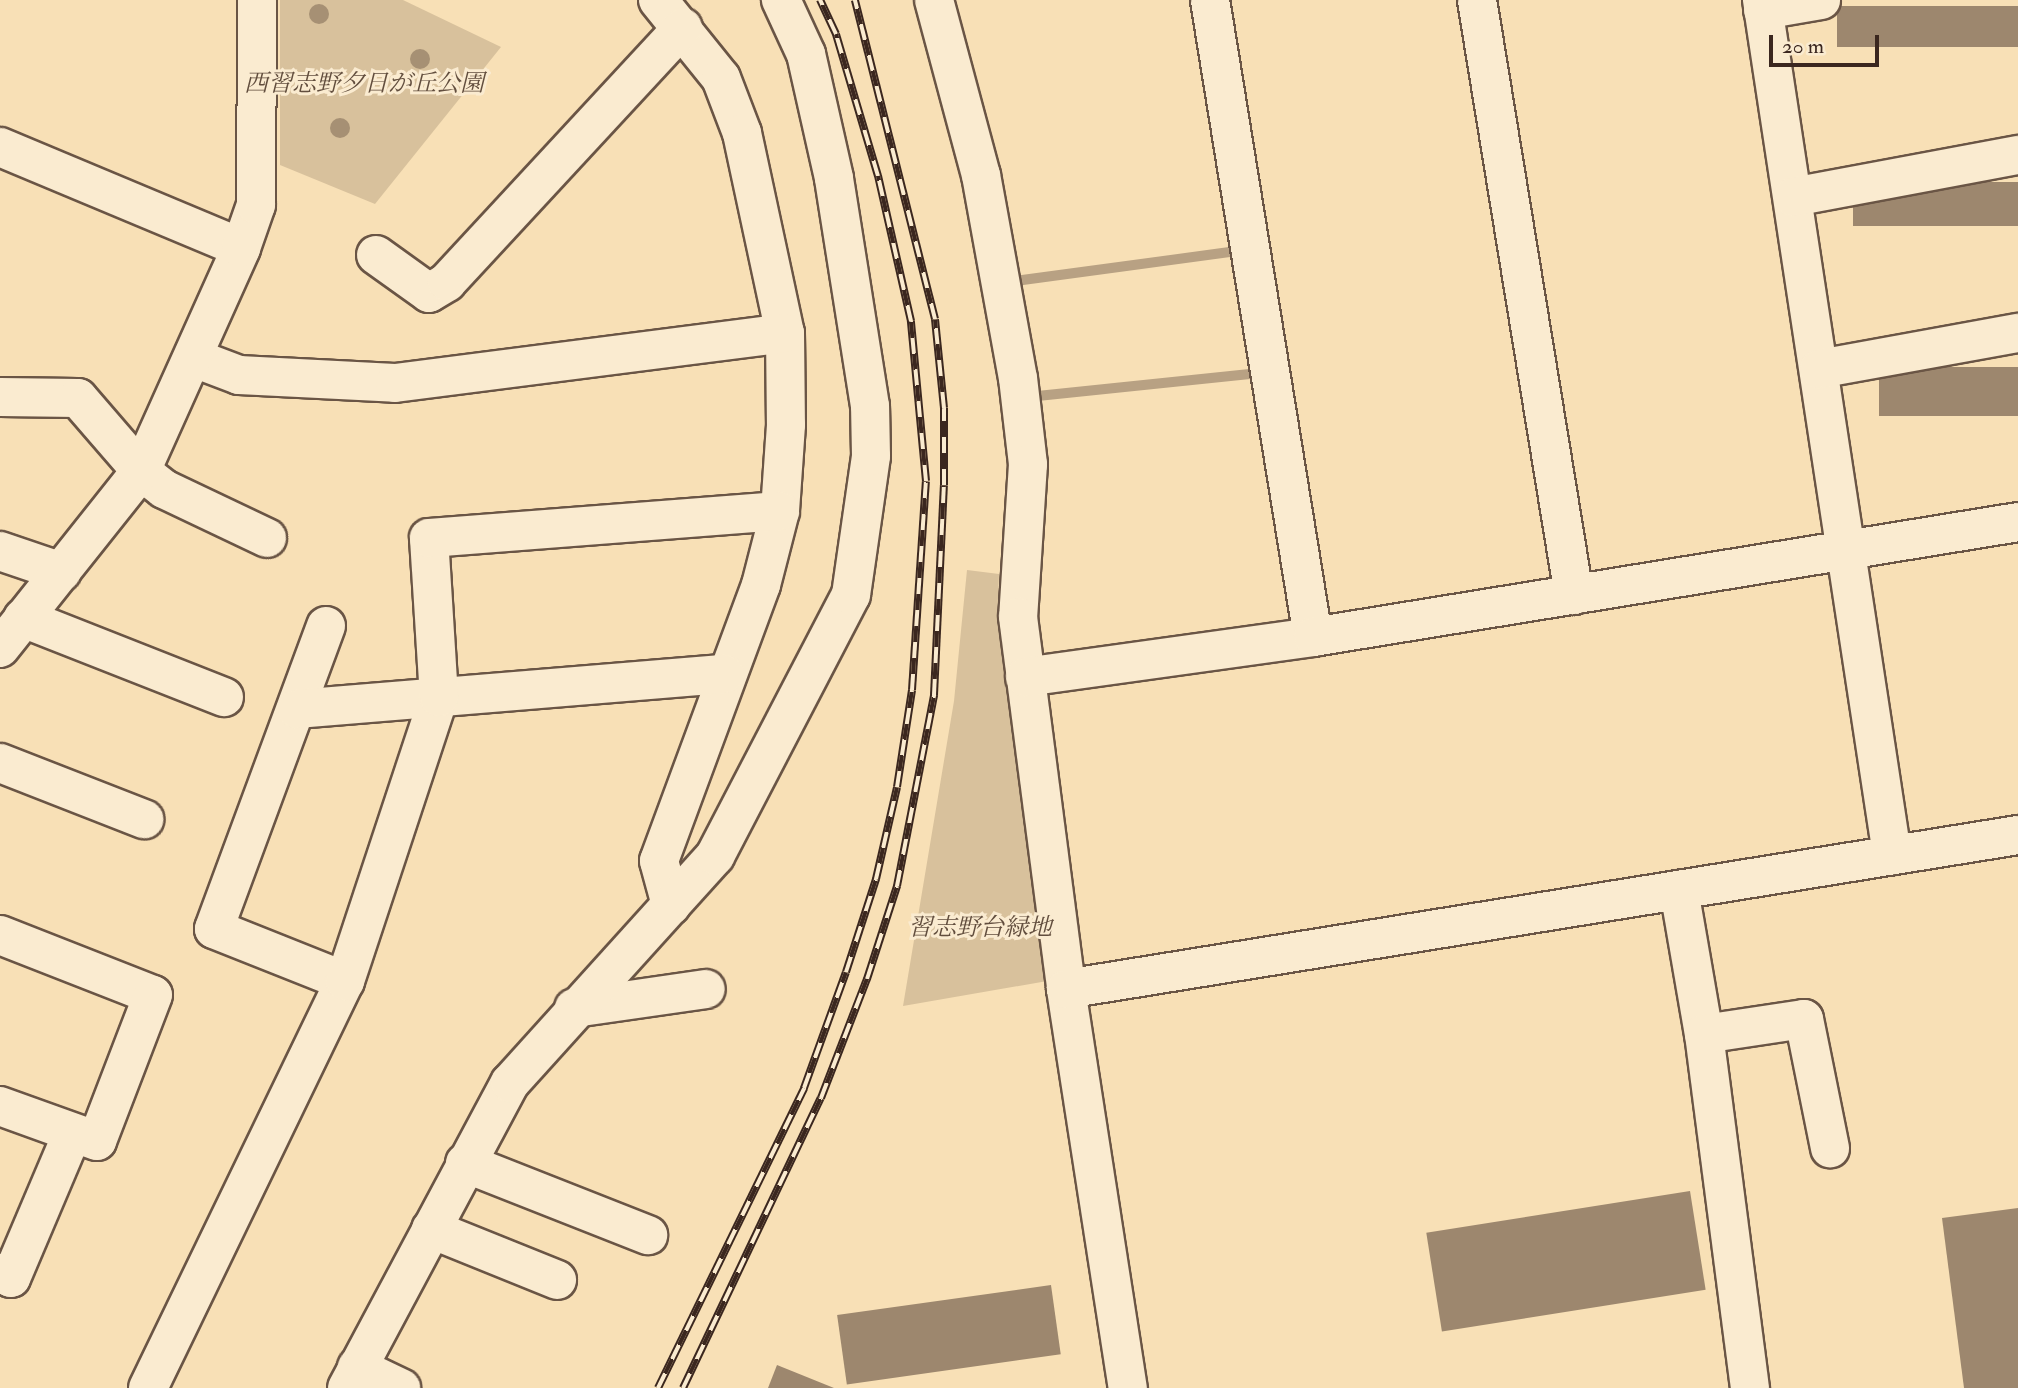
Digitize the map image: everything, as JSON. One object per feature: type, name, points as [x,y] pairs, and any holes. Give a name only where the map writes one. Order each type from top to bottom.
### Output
[{"type":"street","points":[[0,648],[141,471],[194,358],[241,248],[256,205],[257,0]]},
{"type":"street","points":[[401,1388],[352,1378],[510,1083],[574,1008],[715,856],[734,825],[850,595],[872,456],[870,406],[834,178],[806,54],[780,0]]},
{"type":"street","points":[[934,0],[981,175],[1018,378],[1028,464],[1018,617],[1066,989],[1128,1388]]},
{"type":"street","points":[[1210,0],[1312,637]]},
{"type":"street","points":[[1477,0],[1574,595]]},
{"type":"street","points":[[1821,0],[1763,5],[1848,550],[1892,855]]},
{"type":"street","points":[[376,255],[429,293],[447,282],[671,14],[721,78],[742,133],[785,333],[786,425],[780,511],[761,585],[725,674],[659,861],[671,905]]},
{"type":"street","points":[[0,147],[241,248]]},
{"type":"street","points":[[1793,197],[2018,155]]},
{"type":"street","points":[[194,358],[239,375],[395,383],[785,333]]},
{"type":"street","points":[[1819,369],[2018,334]]},
{"type":"street","points":[[0,397],[78,398],[141,471],[164,489],[267,538]]},
{"type":"street","points":[[148,1388],[345,981],[439,697],[429,538],[780,511]]},
{"type":"street","points":[[1025,677],[1312,637],[2018,522]]},
{"type":"street","points":[[0,551],[62,572]]},
{"type":"street","points":[[23,618],[224,697]]},
{"type":"street","points":[[326,626],[298,709],[214,929],[345,981]]},
{"type":"street","points":[[298,709],[725,674]]},
{"type":"street","points":[[0,763],[144,819]]},
{"type":"street","points":[[1066,989],[2018,835]]},
{"type":"street","points":[[1679,890],[1704,1034],[1750,1388]]},
{"type":"street","points":[[0,935],[153,995],[97,1141],[0,1106]]},
{"type":"street","points":[[574,1008],[706,989]]},
{"type":"street","points":[[1704,1034],[1804,1018],[1830,1148]]},
{"type":"street","points":[[0,1273],[11,1278],[72,1134]]},
{"type":"street","points":[[465,1163],[648,1235]]},
{"type":"street","points":[[431,1229],[557,1280]]},
{"type":"green space","name":"西習志野夕日が丘公園","points":[[280,0],[403,0],[501,47],[375,204],[280,165]]},
{"type":"green space","name":"習志野台緑地","points":[[967,570],[999,574],[997,622],[1053,980],[903,1006],[954,701]]},
{"type":"building","points":[[1837,6],[2018,6],[2018,47],[1837,47]]},
{"type":"building","points":[[1853,182],[2018,182],[2018,226],[1853,226]]},
{"type":"building","points":[[1879,367],[2018,367],[2018,416],[1879,416]]},
{"type":"building","points":[[1690,1191],[1706,1290],[1442,1332],[1426,1233]]},
{"type":"building","points":[[2018,1208],[2018,1388],[1964,1388],[1942,1218]]},
{"type":"building","points":[[1051,1285],[1061,1354],[847,1384],[837,1315]]},
{"type":"building","points":[[777,1365],[834,1388],[768,1388]]},
{"type":"waterway","points":[[1008,282],[1237,251]]},
{"type":"waterway","points":[[1028,397],[1262,373]]},
{"type":"railway","points":[[658,1388],[804,1088],[876,879],[897,787],[912,690],[926,481],[911,321],[878,176],[836,34],[820,0]]},
{"type":"railway","points":[[683,1388],[821,1098],[867,979],[897,886],[934,695],[944,485],[944,408],[935,319],[855,0]]}]
